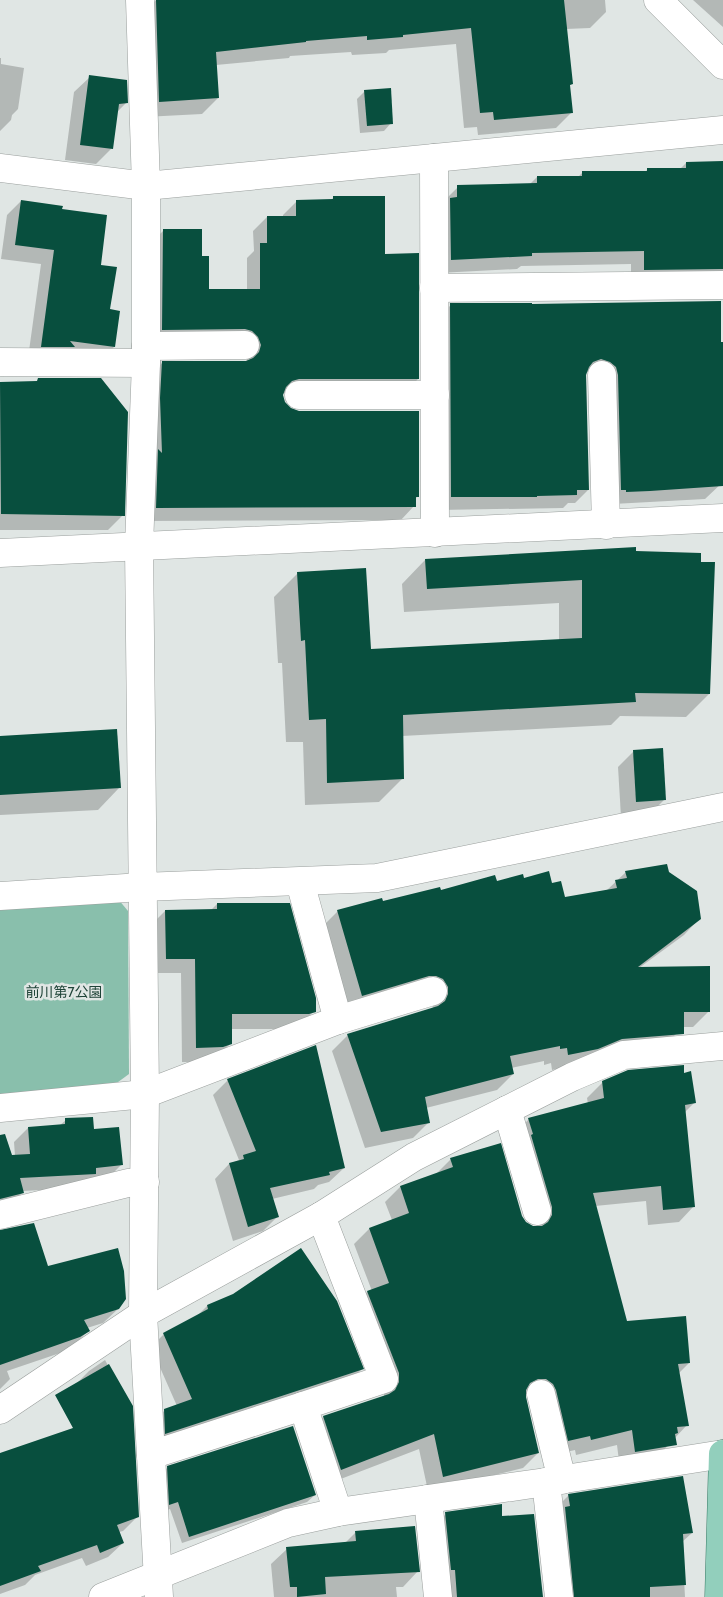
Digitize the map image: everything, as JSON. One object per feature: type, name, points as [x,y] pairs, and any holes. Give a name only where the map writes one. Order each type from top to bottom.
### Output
[{"type":"main road","points":[[719,1597],[723,1454]]},
{"type":"street","points":[[140,0],[146,186],[146,354],[139,546],[145,1094],[143,1314],[159,1587]]},
{"type":"street","points":[[658,0],[723,65]]},
{"type":"street","points":[[0,168],[146,186],[723,130]]},
{"type":"street","points":[[434,158],[435,533]]},
{"type":"street","points":[[434,288],[723,285]]},
{"type":"street","points":[[0,362],[146,354],[245,345]]},
{"type":"street","points":[[602,375],[606,525]]},
{"type":"street","points":[[299,395],[435,394]]},
{"type":"street","points":[[0,553],[723,518]]},
{"type":"street","points":[[0,896],[142,887],[377,878],[723,807]]},
{"type":"street","points":[[300,882],[338,1020]]},
{"type":"street","points":[[0,1108],[145,1094],[338,1020],[433,991]]},
{"type":"street","points":[[0,1410],[143,1314],[320,1216],[414,1157],[506,1110],[572,1077],[624,1055],[723,1046]]},
{"type":"street","points":[[506,1110],[537,1211]]},
{"type":"street","points":[[0,1215],[128,1183],[145,1182]]},
{"type":"street","points":[[152,1455],[384,1379],[320,1216]]},
{"type":"street","points":[[541,1394],[554,1481],[559,1597]]},
{"type":"street","points":[[303,1406],[338,1512]]},
{"type":"street","points":[[103,1597],[159,1587],[288,1523],[338,1512],[554,1481],[723,1454]]},
{"type":"street","points":[[428,1499],[438,1597]]},
{"type":"green space","name":"前川第7公園","points":[[118,899],[128,911],[129,1074],[114,1085],[0,1095],[0,908]]},
{"type":"building","points":[[156,0],[564,0],[573,84],[570,85],[573,113],[494,120],[493,112],[480,113],[471,28],[403,35],[403,37],[367,40],[367,36],[216,52],[219,98],[159,102]]},
{"type":"building","points":[[89,75],[127,80],[128,103],[119,104],[113,149],[80,145]]},
{"type":"building","points":[[391,88],[393,124],[367,126],[364,90]]},
{"type":"building","points":[[723,161],[723,269],[644,270],[644,251],[532,253],[532,256],[451,260],[450,198],[457,197],[457,185],[537,183],[537,176],[582,176],[582,171],[647,171],[647,168],[686,168],[686,162]]},
{"type":"building","points":[[333,196],[385,196],[385,254],[419,253],[419,379],[299,379],[292,381],[286,387],[283,395],[285,402],[291,408],[299,411],[419,411],[419,497],[416,497],[416,507],[156,508],[158,449],[162,453],[160,398],[162,361],[246,361],[253,358],[259,352],[261,345],[258,337],[252,331],[245,329],[162,330],[163,229],[202,229],[202,256],[209,256],[209,289],[260,289],[260,243],[267,243],[267,216],[296,216],[296,200],[333,199]]},
{"type":"building","points":[[21,200],[63,206],[62,209],[107,215],[101,265],[117,267],[110,309],[120,311],[115,347],[70,341],[75,347],[41,347],[54,250],[15,245]]},
{"type":"building","points":[[721,301],[721,342],[723,342],[723,486],[626,492],[626,490],[621,490],[618,375],[616,367],[610,362],[601,359],[593,362],[586,375],[589,490],[577,490],[577,495],[451,497],[450,303],[532,304]]},
{"type":"building","points":[[38,378],[101,378],[128,412],[125,516],[1,514],[0,382],[37,381]]},
{"type":"building","points":[[636,547],[636,551],[701,553],[701,562],[715,562],[710,694],[635,693],[636,702],[403,715],[404,779],[327,783],[326,719],[309,720],[305,640],[301,641],[297,572],[366,568],[371,649],[582,638],[582,580],[427,589],[425,559]]},
{"type":"building","points":[[117,729],[121,788],[0,795],[0,736]]},
{"type":"building","points":[[663,748],[666,800],[636,802],[633,750]]},
{"type":"building","points":[[667,864],[669,872],[697,891],[701,919],[638,967],[710,966],[710,1012],[684,1012],[684,1034],[622,1039],[598,1049],[568,1055],[567,1048],[560,1049],[560,1046],[510,1056],[514,1074],[425,1097],[430,1123],[381,1132],[347,1034],[438,1006],[445,1001],[448,987],[443,979],[429,976],[362,996],[337,910],[382,898],[383,901],[440,887],[441,890],[495,875],[497,881],[523,874],[524,878],[549,871],[552,883],[561,881],[565,897],[617,888],[615,880],[627,878],[625,871]]},
{"type":"building","points":[[217,903],[290,903],[316,998],[316,1012],[309,1014],[232,1014],[232,1044],[223,1047],[196,1048],[195,959],[166,959],[165,910],[217,909]]},
{"type":"building","points":[[316,1045],[345,1168],[329,1172],[330,1175],[270,1188],[279,1217],[248,1227],[229,1163],[244,1159],[243,1155],[256,1151],[227,1079]]},
{"type":"building","points":[[684,1065],[684,1073],[691,1071],[696,1103],[685,1105],[695,1207],[663,1210],[661,1186],[593,1193],[627,1321],[686,1316],[690,1363],[678,1364],[689,1426],[677,1427],[678,1433],[675,1434],[677,1445],[635,1452],[632,1430],[591,1440],[590,1436],[568,1441],[556,1390],[553,1384],[546,1379],[538,1379],[530,1383],[526,1390],[526,1397],[539,1453],[443,1477],[434,1434],[341,1470],[323,1416],[389,1394],[395,1390],[399,1382],[399,1373],[367,1291],[389,1283],[369,1228],[409,1213],[400,1186],[453,1167],[450,1158],[501,1143],[522,1216],[526,1222],[533,1226],[542,1226],[548,1222],[552,1215],[552,1207],[531,1135],[533,1134],[528,1118],[604,1098],[602,1081],[628,1070]]},
{"type":"building","points":[[93,1117],[94,1129],[119,1127],[123,1165],[96,1168],[96,1174],[20,1178],[24,1193],[0,1199],[0,1135],[5,1134],[12,1155],[30,1154],[28,1127],[65,1124],[65,1118]]},
{"type":"building","points":[[34,1223],[48,1266],[118,1248],[124,1271],[126,1299],[119,1309],[84,1320],[90,1331],[80,1337],[0,1365],[0,1230]]},
{"type":"building","points":[[301,1248],[337,1301],[364,1369],[165,1434],[164,1409],[192,1399],[163,1333],[208,1309],[207,1305],[233,1294]]},
{"type":"building","points":[[109,1364],[133,1406],[139,1517],[117,1525],[124,1543],[100,1553],[97,1545],[38,1566],[41,1571],[0,1586],[0,1453],[73,1428],[55,1395]]},
{"type":"building","points":[[293,1426],[316,1495],[189,1537],[178,1502],[169,1505],[167,1466]]},
{"type":"building","points":[[683,1476],[693,1533],[683,1534],[686,1585],[650,1587],[650,1597],[574,1597],[565,1507],[570,1506],[568,1494]]},
{"type":"building","points":[[502,1504],[502,1516],[534,1514],[543,1597],[457,1597],[455,1570],[451,1570],[445,1512]]},
{"type":"building","points":[[415,1526],[420,1572],[325,1577],[326,1594],[297,1597],[297,1587],[290,1587],[286,1547],[356,1541],[355,1531]]}]
